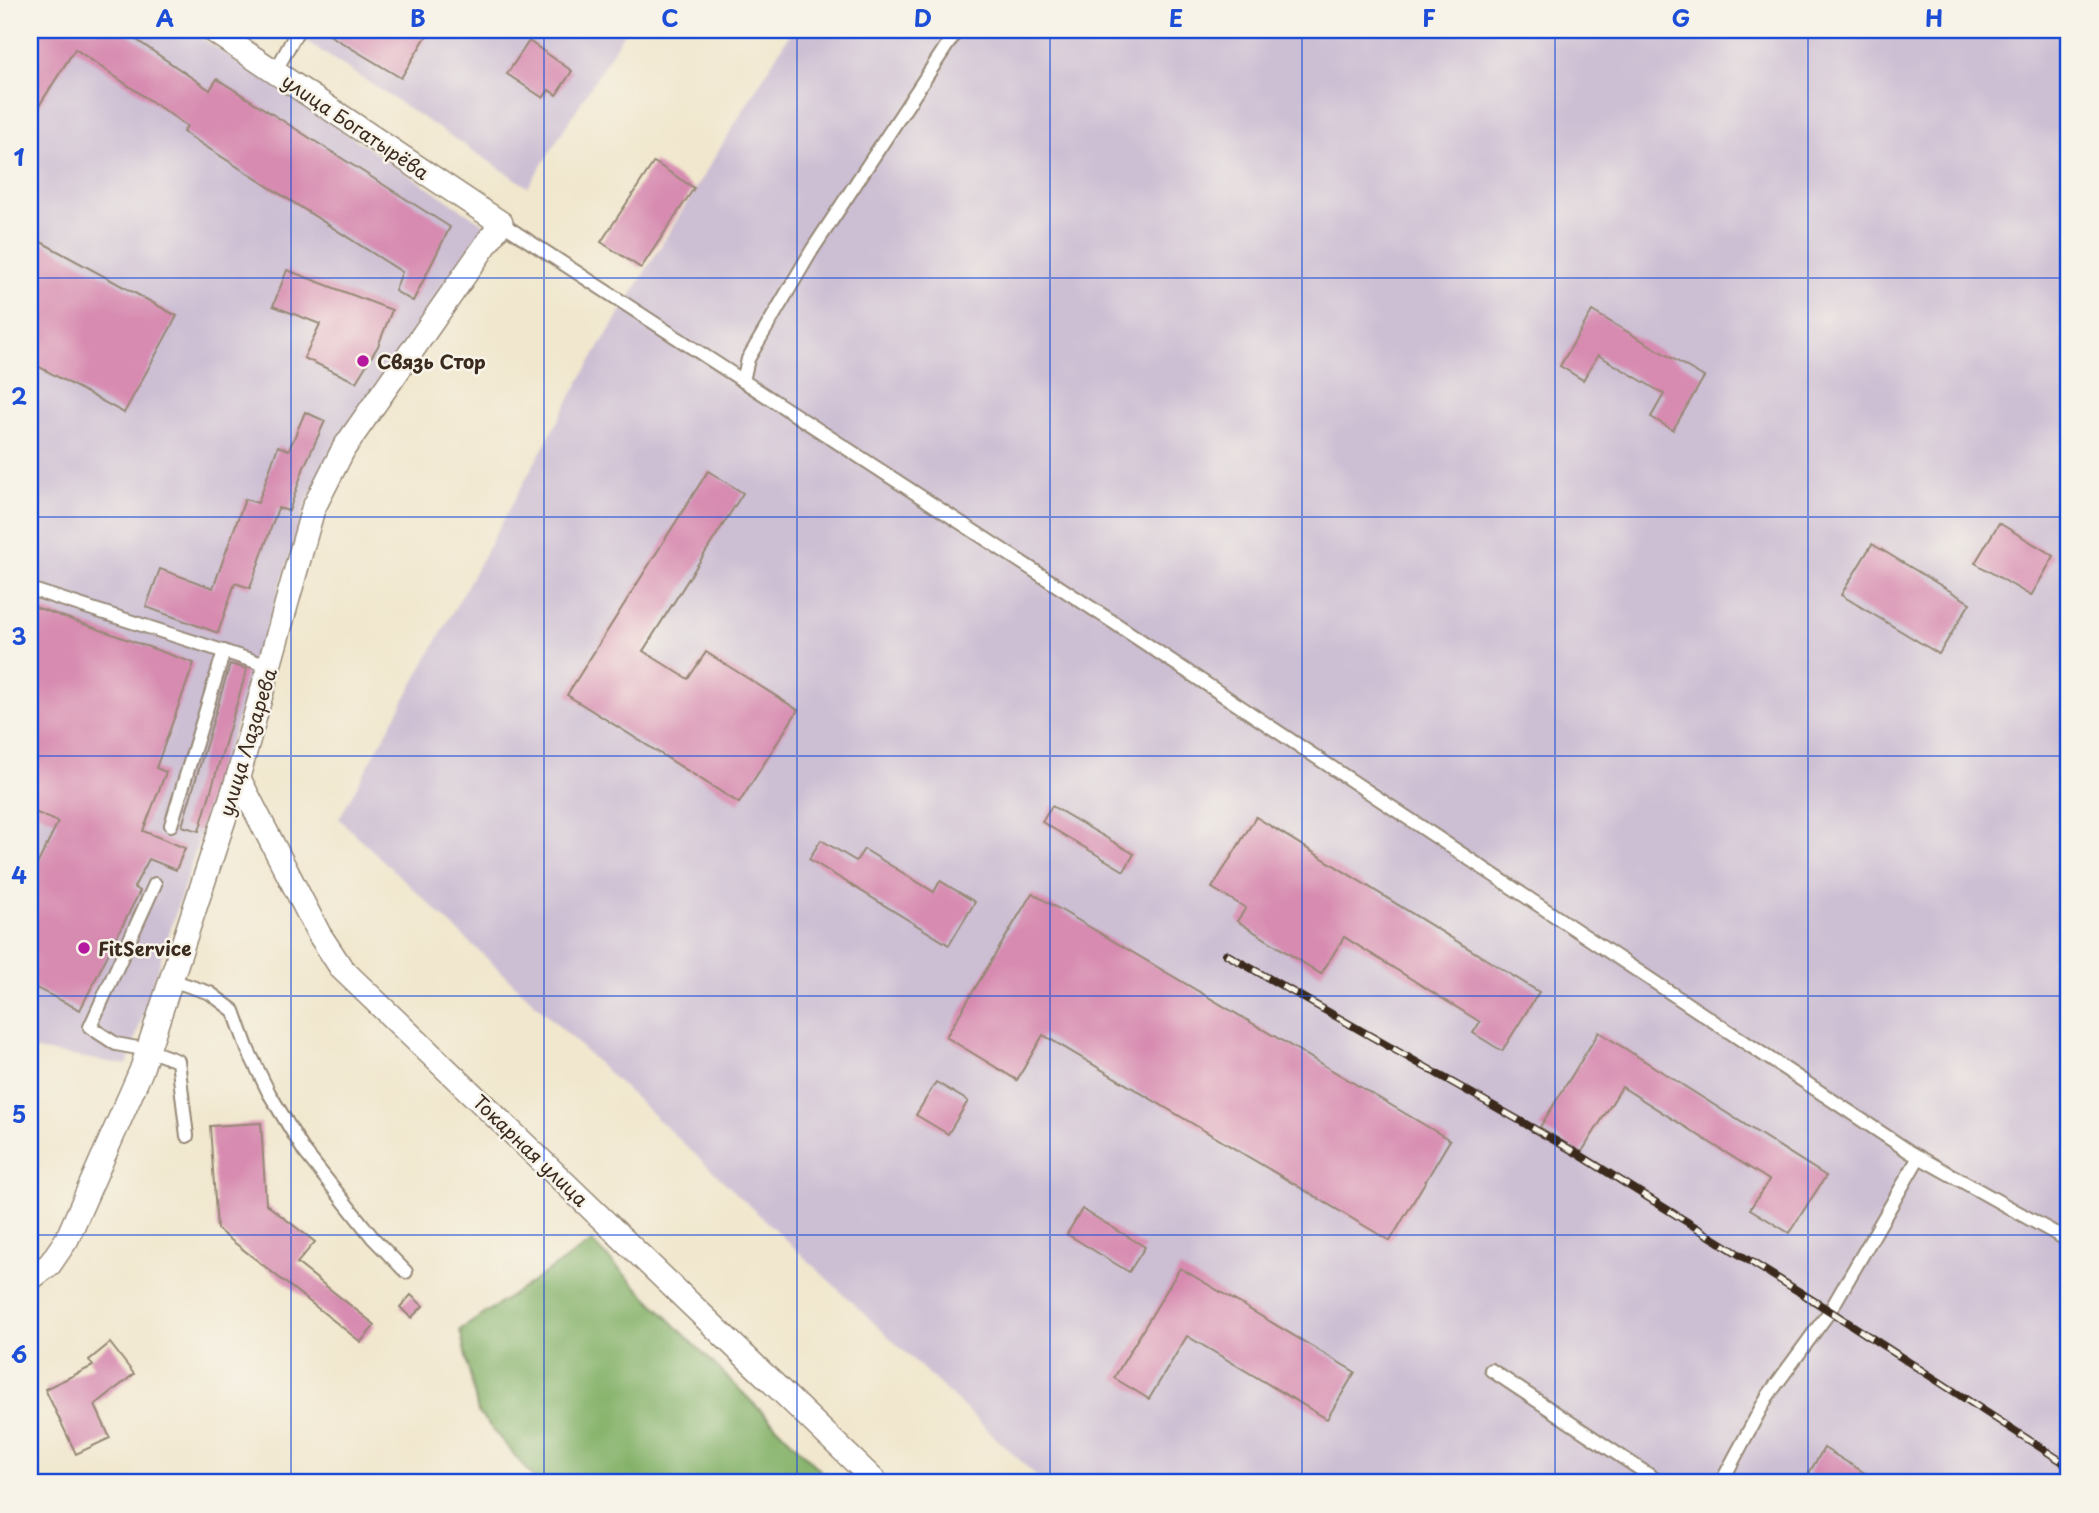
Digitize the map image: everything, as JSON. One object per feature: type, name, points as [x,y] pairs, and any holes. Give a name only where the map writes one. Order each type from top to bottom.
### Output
[{"type":"street","name":"улица Богатырёва","points":[[212,30],[500,223]]},
{"type":"street","name":"улица Лазарева","points":[[30,1279],[50,1264],[67,1239],[141,1072],[238,777],[313,509],[344,448],[500,223]]},
{"type":"street","name":"Токарная улица","points":[[238,777],[319,934],[342,969],[877,1483]]},
{"type":"lane","points":[[275,72],[298,30]]},
{"type":"lane","points":[[743,381],[748,359],[812,250],[957,30]]},
{"type":"lane","points":[[500,223],[1125,630],[1919,1157],[2069,1241]]},
{"type":"lane","points":[[30,589],[269,666]]},
{"type":"lane","points":[[171,825],[225,652]]},
{"type":"lane","points":[[155,884],[90,1027],[116,1044],[148,1050],[178,1061],[187,1136]]},
{"type":"lane","points":[[171,980],[210,992],[234,1011],[248,1050],[264,1082],[304,1151],[373,1238],[406,1272]]},
{"type":"lane","points":[[1721,1483],[1767,1397],[1830,1311],[1919,1157]]},
{"type":"lane","points":[[1491,1370],[1661,1483]]},
{"type":"shaded area","points":[[30,30],[190,30],[485,225],[336,443],[307,502],[127,1065],[30,1049]]},
{"type":"shaded area","points":[[289,30],[626,30],[528,187]]},
{"type":"shaded area","points":[[792,30],[2069,30],[2069,1483],[1044,1483],[339,819],[589,364]]},
{"type":"green space","points":[[592,1242],[833,1483],[538,1483],[478,1412],[460,1330]]},
{"type":"building","points":[[41,30],[122,30],[210,90],[217,79],[450,227],[413,301],[395,291],[402,272],[183,132],[187,126],[75,49],[30,120],[30,46]]},
{"type":"building","points":[[321,30],[430,30],[401,78]]},
{"type":"building","points":[[529,41],[572,71],[556,95],[549,90],[543,98],[507,74]]},
{"type":"building","points":[[654,162],[694,188],[641,268],[601,242]]},
{"type":"building","points":[[30,236],[177,316],[124,413],[30,362]]},
{"type":"building","points":[[287,270],[392,310],[378,346],[356,382],[304,358],[320,324],[273,306]]},
{"type":"building","points":[[1592,311],[1704,377],[1673,430],[1651,417],[1664,394],[1598,355],[1583,380],[1560,366]]},
{"type":"building","points":[[305,412],[325,421],[304,467],[289,511],[278,508],[250,588],[235,583],[218,633],[146,607],[160,569],[213,588],[245,499],[258,503],[278,446],[289,450]]},
{"type":"building","points":[[708,471],[743,493],[643,651],[688,679],[706,652],[798,710],[739,803],[567,695]]},
{"type":"building","points":[[1999,523],[2054,556],[2031,596],[1975,563]]},
{"type":"building","points":[[1872,544],[1970,603],[1939,654],[1841,595]]},
{"type":"building","points":[[30,605],[194,663],[156,768],[166,772],[143,831],[185,848],[176,870],[149,859],[134,887],[140,891],[80,1010],[30,985],[30,879],[58,822],[30,810]]},
{"type":"building","points":[[230,664],[247,669],[199,831],[182,826]]},
{"type":"building","points":[[1052,806],[1134,854],[1124,871],[1042,822]]},
{"type":"building","points":[[1256,817],[1539,992],[1502,1051],[1473,1033],[1480,1022],[1344,937],[1321,974],[1237,921],[1246,908],[1212,888]]},
{"type":"building","points":[[821,840],[856,861],[864,849],[934,892],[940,881],[975,902],[949,945],[809,859]]},
{"type":"building","points":[[1032,893],[1450,1140],[1390,1241],[1043,1035],[1017,1080],[946,1037]]},
{"type":"building","points":[[1599,1032],[1826,1176],[1789,1233],[1750,1209],[1769,1180],[1622,1087],[1581,1153],[1540,1127]]},
{"type":"building","points":[[936,1082],[968,1101],[948,1134],[916,1115]]},
{"type":"building","points":[[261,1123],[266,1204],[315,1242],[297,1263],[375,1325],[361,1342],[217,1229],[210,1126]]},
{"type":"building","points":[[1082,1209],[1145,1247],[1129,1272],[1067,1234]]},
{"type":"building","points":[[1180,1268],[1355,1372],[1327,1419],[1187,1336],[1149,1399],[1114,1378]]},
{"type":"building","points":[[411,1295],[423,1306],[411,1318],[400,1307]]},
{"type":"building","points":[[110,1343],[134,1374],[95,1405],[110,1438],[76,1454],[45,1389],[93,1366],[89,1360]]},
{"type":"building","points":[[1824,1448],[1881,1483],[1825,1483],[1809,1473]]},
{"type":"railway","points":[[1226,954],[1575,1152],[1830,1311],[2069,1466]]},
{"type":"place","name":"Связь Стор","points":[[363,361]]},
{"type":"place","name":"FitService","points":[[84,948]]}]
